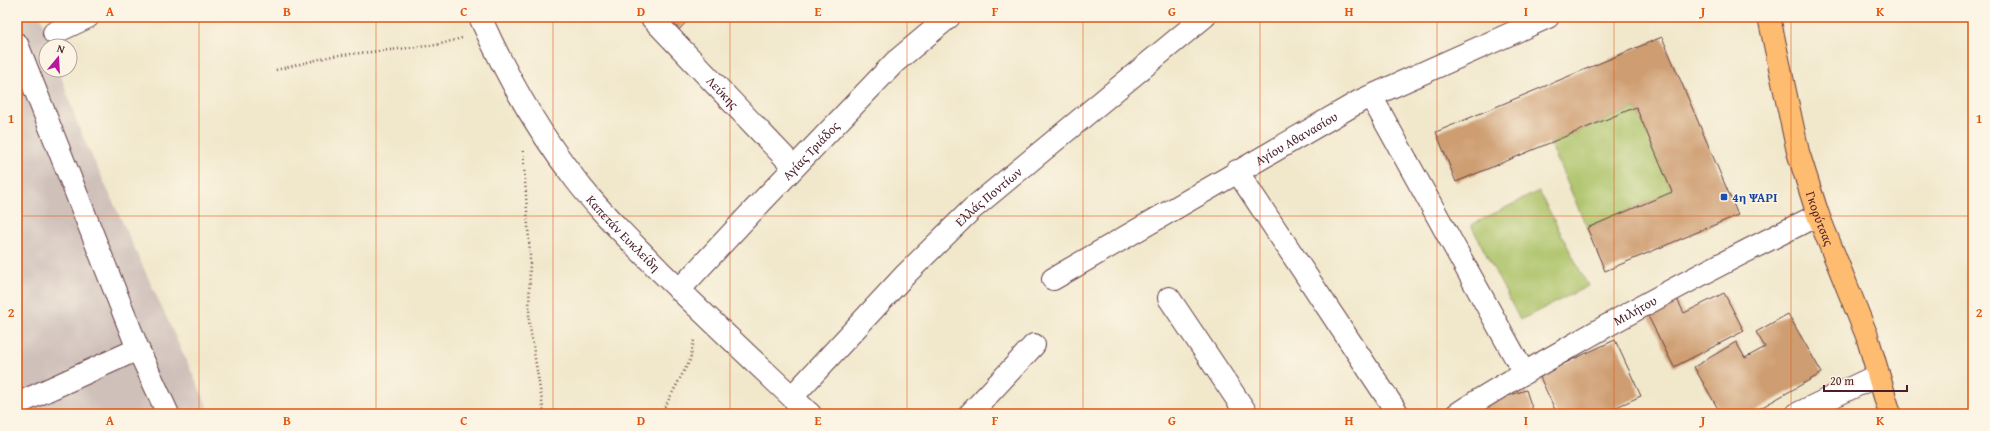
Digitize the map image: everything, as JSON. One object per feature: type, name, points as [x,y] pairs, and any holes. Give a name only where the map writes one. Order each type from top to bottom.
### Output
[{"type":"main road","name":"Γκορύτσας","points":[[1769,17],[1798,152],[1818,215],[1867,336],[1890,414]]},
{"type":"street","points":[[54,33],[88,17]]},
{"type":"street","name":"Λεύκης","points":[[650,17],[794,167]]},
{"type":"street","name":"Αγίας Τριάδος","points":[[679,290],[895,62],[949,17]]},
{"type":"street","name":"Ελλάς Ποντίων","points":[[792,397],[906,274],[972,209],[1204,17]]},
{"type":"street","name":"Αγίου Αθανασίου","points":[[1053,279],[1238,171],[1371,96],[1548,17]]},
{"type":"street","name":"Καπετάν Ευκλείδη","points":[[484,24],[520,94],[552,148],[575,179],[608,218],[679,290],[810,414]]},
{"type":"street","points":[[17,44],[138,349],[168,414]]},
{"type":"street","points":[[1371,96],[1524,373]]},
{"type":"street","points":[[1238,171],[1398,414]]},
{"type":"street","name":"Μιλήτου","points":[[1457,414],[1488,393],[1601,328],[1726,261],[1818,215]]},
{"type":"street","points":[[1169,298],[1247,414]]},
{"type":"street","points":[[970,414],[1034,345]]},
{"type":"street","points":[[17,404],[138,349]]},
{"type":"street","points":[[1798,414],[1878,375]]},
{"type":"path","points":[[276,70],[332,56],[437,45],[484,24]]},
{"type":"path","points":[[523,147],[530,255],[529,321],[544,414]]},
{"type":"path","points":[[661,414],[690,360],[701,311]]},
{"type":"shaded area","points":[[17,17],[41,17],[48,38],[38,38],[38,78],[62,78],[79,128],[211,414],[17,414]]},
{"type":"green space","points":[[1636,107],[1672,192],[1587,228],[1550,143]]},
{"type":"green space","points":[[1539,191],[1588,286],[1520,320],[1471,225]]},
{"type":"building","points":[[654,17],[691,17],[674,35]]},
{"type":"building","points":[[1662,37],[1738,215],[1605,271],[1587,228],[1672,192],[1636,107],[1456,182],[1436,132]]},
{"type":"building","points":[[1724,293],[1744,331],[1674,367],[1647,314],[1677,299],[1684,313]]},
{"type":"building","points":[[1788,314],[1822,373],[1750,414],[1721,414],[1694,367],[1736,342],[1745,358],[1765,347],[1756,332]]},
{"type":"building","points":[[1615,340],[1641,396],[1601,414],[1557,414],[1539,375]]},
{"type":"building","points":[[1526,390],[1534,414],[1466,414],[1465,410]]},
{"type":"place","name":"4η ΨΑΡΙ","points":[[1724,197]]}]
